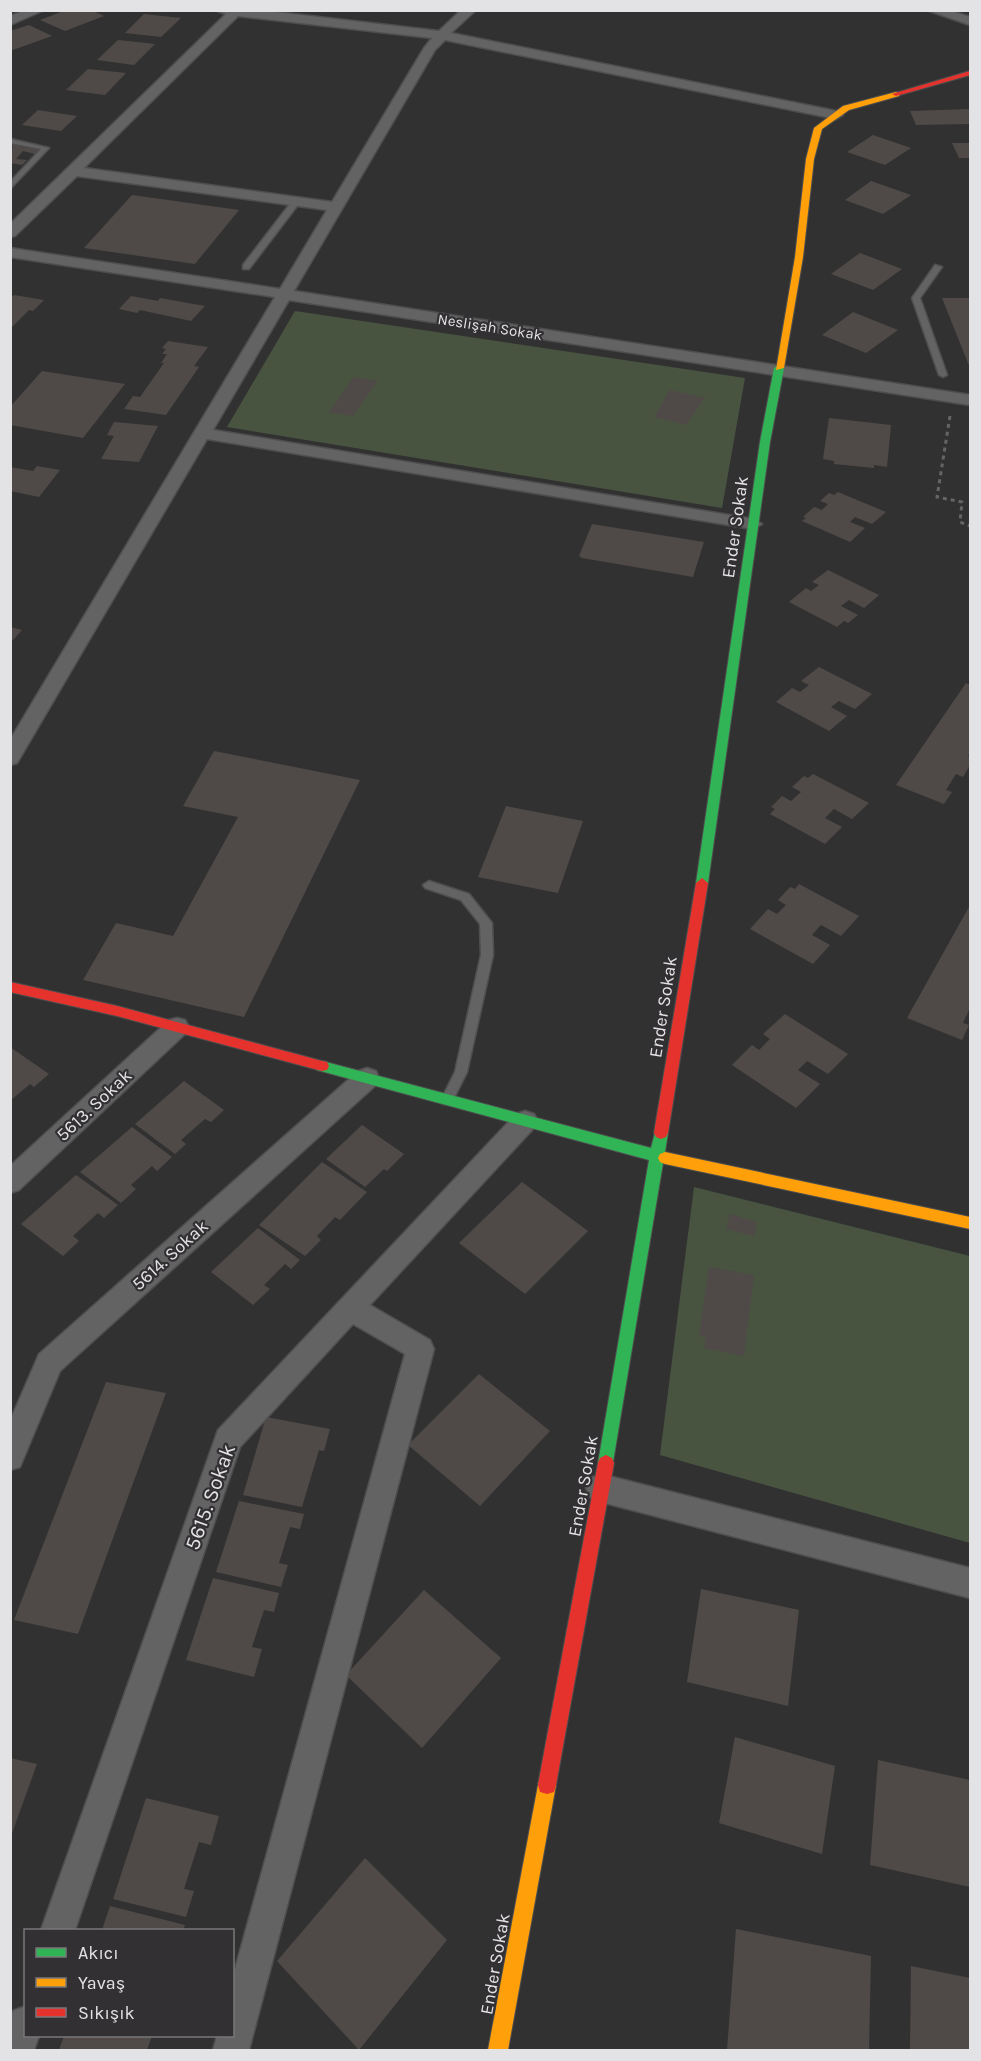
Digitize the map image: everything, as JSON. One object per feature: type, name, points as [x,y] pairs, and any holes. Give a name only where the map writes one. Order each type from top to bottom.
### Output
[{"type":"street","points":[[10,21],[38,10]]},
{"type":"street","points":[[10,758],[129,560],[201,433],[286,295],[440,35],[470,10]]},
{"type":"street","points":[[933,10],[970,21]]},
{"type":"street","points":[[10,233],[74,171],[228,11],[440,35],[836,115]]},
{"type":"street","name":"Ender Sokak","points":[[498,2050],[601,1488],[657,1156],[709,838],[777,371],[799,257],[810,159],[818,128],[846,108],[970,73]]},
{"type":"street","points":[[74,171],[338,207]]},
{"type":"street","name":"Neslişah Sokak","points":[[10,252],[970,400]]},
{"type":"street","points":[[201,433],[753,524]]},
{"type":"street","points":[[10,987],[177,1028],[657,1156],[970,1223]]},
{"type":"street","name":"5613. Sokak","points":[[10,1182],[177,1028]]},
{"type":"street","name":"5614. Sokak","points":[[10,1458],[49,1364],[367,1078]]},
{"type":"street","name":"5615. Sokak","points":[[58,1929],[228,1439],[525,1121]]},
{"type":"street","points":[[231,2050],[420,1349],[351,1308]]},
{"type":"street","points":[[601,1488],[970,1583]]},
{"type":"street","points":[[16,2050],[24,2029]]},
{"type":"lane","points":[[10,141],[46,148],[10,187]]},
{"type":"lane","points":[[246,267],[296,202]]},
{"type":"lane","points":[[938,267],[916,298],[943,375]]},
{"type":"lane","points":[[429,885],[465,897],[486,923],[485,967],[461,1072],[447,1100]]},
{"type":"path","points":[[953,397],[937,498],[962,502],[960,522],[970,526]]},
{"type":"green space","points":[[295,311],[745,378],[722,508],[227,427]]},
{"type":"green space","points":[[694,1187],[970,1256],[970,1543],[660,1455]]},
{"type":"building","points":[[66,10],[91,10],[104,16],[65,31],[40,20]]},
{"type":"building","points":[[144,14],[181,18],[161,37],[125,33]]},
{"type":"building","points":[[29,25],[52,36],[10,51],[10,31]]},
{"type":"building","points":[[118,40],[155,44],[134,65],[97,60]]},
{"type":"building","points":[[88,69],[126,73],[105,95],[66,90]]},
{"type":"building","points":[[970,109],[970,124],[916,125],[910,111]]},
{"type":"building","points":[[38,110],[77,116],[61,131],[22,125]]},
{"type":"building","points":[[873,135],[911,148],[885,165],[847,152]]},
{"type":"building","points":[[13,143],[23,145],[21,147],[40,149],[35,154],[23,151],[16,159],[27,160],[22,165],[10,163]]},
{"type":"building","points":[[952,143],[970,143],[970,158],[959,158]]},
{"type":"building","points":[[871,181],[911,195],[883,214],[845,200]]},
{"type":"building","points":[[132,195],[239,210],[195,264],[84,248]]},
{"type":"building","points":[[860,253],[902,269],[873,290],[831,274]]},
{"type":"building","points":[[14,295],[44,300],[33,311],[29,310],[10,329],[10,298]]},
{"type":"building","points":[[131,296],[158,301],[160,298],[205,306],[191,321],[140,310],[137,313],[119,309]]},
{"type":"building","points":[[942,298],[970,298],[970,368]]},
{"type":"building","points":[[853,312],[898,330],[866,353],[822,335]]},
{"type":"building","points":[[168,341],[208,347],[194,366],[199,367],[166,415],[124,409],[133,396],[140,397],[164,363],[161,363],[167,354],[162,354],[166,349],[162,348]]},
{"type":"building","points":[[42,371],[125,384],[83,438],[10,425],[10,407]]},
{"type":"building","points":[[354,377],[378,381],[353,416],[329,412]]},
{"type":"building","points":[[670,390],[705,398],[686,425],[654,417]]},
{"type":"building","points":[[829,418],[891,425],[887,467],[834,464],[834,461],[823,459]]},
{"type":"building","points":[[114,422],[158,426],[139,462],[101,459],[114,436],[107,435]]},
{"type":"building","points":[[37,466],[60,470],[39,497],[10,491],[10,467],[33,471]]},
{"type":"building","points":[[838,492],[886,512],[872,524],[855,517],[850,522],[865,528],[850,542],[802,521],[806,518],[803,517],[814,507],[822,510],[828,504],[820,501],[829,493],[834,495]]},
{"type":"building","points":[[592,524],[704,542],[693,577],[582,558],[579,556]]},
{"type":"building","points":[[828,570],[879,595],[864,608],[849,600],[841,606],[858,615],[848,623],[844,621],[837,627],[789,602],[806,588],[811,591],[819,585],[812,582]]},
{"type":"building","points":[[10,627],[22,630],[13,640],[10,639]]},
{"type":"building","points":[[819,667],[872,694],[855,709],[839,701],[831,707],[847,716],[829,731],[776,702],[792,688],[800,692],[809,685],[801,681]]},
{"type":"building","points":[[966,683],[970,685],[970,752],[968,756],[970,765],[963,777],[956,774],[946,790],[952,792],[944,804],[896,785]]},
{"type":"building","points":[[214,751],[360,780],[244,1017],[83,980],[116,923],[173,936],[238,817],[183,806]]},
{"type":"building","points":[[813,774],[869,803],[852,819],[834,809],[825,818],[842,827],[825,844],[770,814],[775,809],[771,807],[782,796],[791,801],[801,792],[792,787],[804,776],[808,778]]},
{"type":"building","points":[[506,806],[583,821],[558,893],[478,877]]},
{"type":"building","points":[[799,884],[859,916],[841,936],[821,925],[812,935],[830,945],[813,964],[750,929],[768,909],[777,914],[786,905],[778,900],[790,887],[795,889]]},
{"type":"building","points":[[970,905],[970,1008],[963,1023],[969,1025],[962,1040],[907,1018]]},
{"type":"building","points":[[785,1014],[848,1054],[828,1074],[807,1061],[798,1070],[820,1084],[796,1108],[732,1065],[752,1045],[759,1050],[770,1039],[763,1034]]},
{"type":"building","points":[[10,1047],[49,1074],[34,1087],[30,1084],[10,1101]]},
{"type":"building","points":[[184,1081],[224,1110],[211,1122],[205,1119],[181,1140],[186,1144],[175,1154],[135,1124]]},
{"type":"building","points":[[362,1125],[404,1154],[387,1171],[384,1169],[365,1187],[326,1159]]},
{"type":"building","points":[[132,1127],[172,1157],[157,1171],[152,1166],[131,1185],[136,1189],[121,1203],[80,1172]]},
{"type":"building","points":[[322,1162],[367,1192],[340,1220],[335,1217],[317,1236],[321,1240],[305,1256],[259,1225]]},
{"type":"building","points":[[76,1175],[118,1205],[104,1218],[98,1213],[73,1236],[79,1241],[63,1256],[21,1224]]},
{"type":"building","points":[[522,1182],[588,1231],[525,1294],[459,1243]]},
{"type":"building","points":[[730,1214],[757,1222],[754,1236],[726,1229]]},
{"type":"building","points":[[258,1228],[300,1260],[291,1269],[285,1264],[264,1285],[270,1289],[253,1305],[211,1272]]},
{"type":"building","points":[[709,1267],[754,1275],[744,1356],[704,1348],[706,1337],[699,1336]]},
{"type":"building","points":[[479,1374],[550,1431],[480,1506],[408,1445]]},
{"type":"building","points":[[106,1382],[166,1393],[78,1634],[14,1620]]},
{"type":"building","points":[[266,1417],[330,1429],[324,1451],[319,1450],[302,1507],[243,1495]]},
{"type":"building","points":[[239,1501],[304,1514],[300,1529],[290,1527],[279,1563],[288,1565],[281,1587],[216,1572]]},
{"type":"building","points":[[213,1578],[279,1593],[274,1612],[264,1610],[252,1647],[262,1649],[254,1677],[186,1660]]},
{"type":"building","points":[[701,1589],[799,1610],[788,1706],[687,1682]]},
{"type":"building","points":[[424,1590],[501,1658],[422,1748],[346,1675]]},
{"type":"building","points":[[735,1737],[835,1766],[822,1854],[719,1823]]},
{"type":"building","points":[[10,1758],[37,1764],[11,1836],[10,1836]]},
{"type":"building","points":[[878,1760],[970,1780],[970,1887],[870,1865]]},
{"type":"building","points":[[146,1798],[219,1816],[211,1845],[199,1842],[184,1889],[194,1891],[186,1917],[113,1899]]},
{"type":"building","points":[[365,1858],[447,1940],[359,2050],[277,1961]]},
{"type":"building","points":[[110,1906],[185,1925],[183,1929],[102,1929]]},
{"type":"building","points":[[736,1929],[871,1956],[869,2050],[727,2050]]},
{"type":"building","points":[[911,1966],[970,1978],[970,2050],[910,2050]]},
{"type":"building","points":[[64,2037],[152,2037],[147,2050],[59,2050]]},
{"type":"traffic: fast","points":[[702,883],[765,442],[779,368]]},
{"type":"traffic: fast","points":[[322,1066],[665,1158]]},
{"type":"traffic: fast","points":[[606,1463],[661,1133]]},
{"type":"traffic: slow","points":[[779,368],[799,257],[810,159],[818,128],[846,108],[896,94]]},
{"type":"traffic: slow","points":[[665,1158],[970,1223]]},
{"type":"traffic: slow","points":[[498,2050],[547,1785]]},
{"type":"traffic: jam","points":[[896,94],[970,73]]},
{"type":"traffic: jam","points":[[661,1133],[702,883]]},
{"type":"traffic: jam","points":[[10,987],[117,1011],[322,1066]]},
{"type":"traffic: jam","points":[[547,1785],[606,1463]]}]
